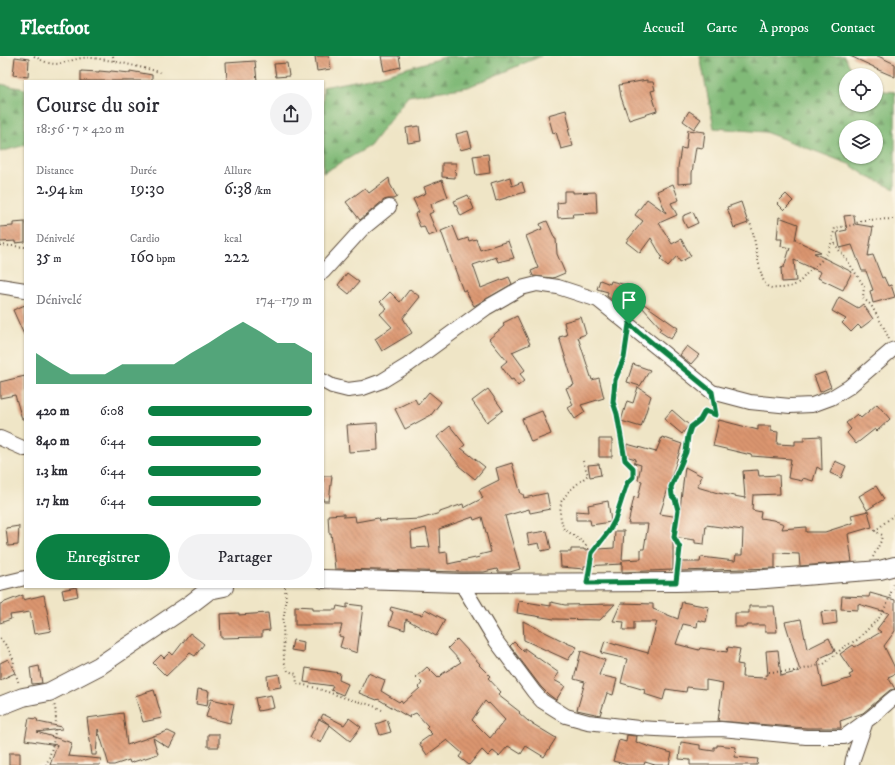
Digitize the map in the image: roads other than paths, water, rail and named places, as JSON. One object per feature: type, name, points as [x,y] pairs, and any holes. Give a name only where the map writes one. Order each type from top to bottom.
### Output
[{"type":"main road","points":[[324,579],[461,583],[676,582],[752,580],[888,568]]},
{"type":"main road","points":[[0,706],[23,697],[49,692],[99,666],[212,588]]},
{"type":"street","points":[[324,271],[362,229],[389,207]]},
{"type":"street","points":[[324,382],[332,386],[348,390],[363,388],[382,380],[408,365],[486,308],[521,288],[537,284],[558,287],[598,300],[712,392],[750,402],[790,406],[812,405],[831,398],[849,387],[894,350]]},
{"type":"street","points":[[0,286],[24,290]]},
{"type":"street","points":[[0,438],[24,449]]},
{"type":"street","points":[[0,584],[24,578]]},
{"type":"street","points":[[461,583],[496,641],[542,701],[566,716],[588,722],[638,728],[675,730],[721,728],[806,737],[844,737],[872,718],[883,705],[895,697]]},
{"type":"street","points":[[852,765],[866,721]]}]
